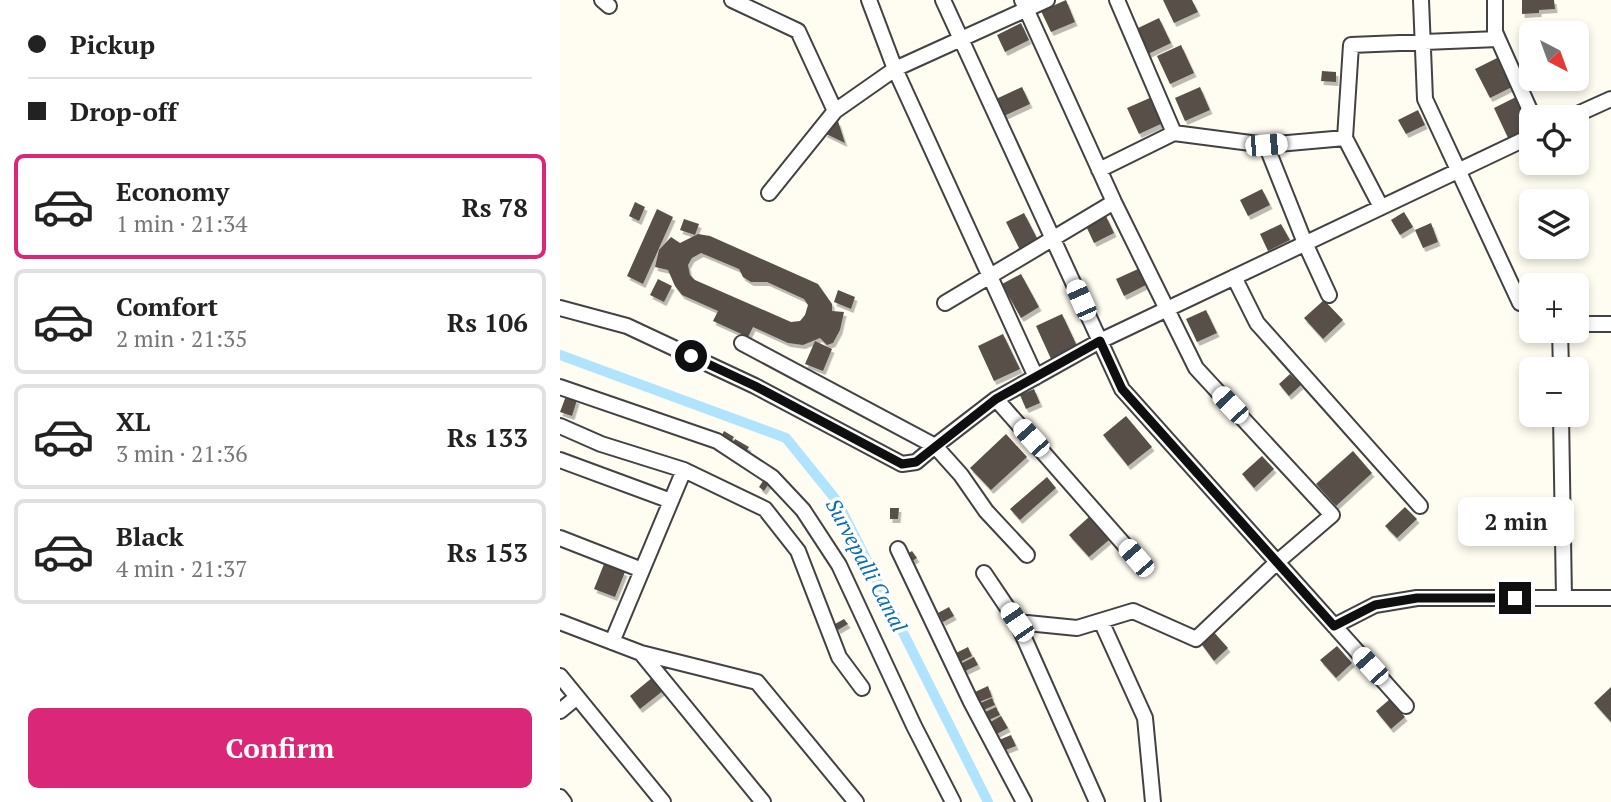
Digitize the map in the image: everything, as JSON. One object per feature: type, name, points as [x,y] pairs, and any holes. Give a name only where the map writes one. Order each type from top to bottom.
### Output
[{"type":"street","points":[[732,0],[798,31],[835,111]]},
{"type":"street","points":[[869,0],[895,69],[1036,377]]},
{"type":"street","points":[[943,0],[1122,389],[1405,706]]},
{"type":"street","points":[[769,193],[835,111],[895,69],[962,39],[1024,5],[1047,0]]},
{"type":"street","points":[[1117,0],[1174,133]]},
{"type":"street","points":[[1421,0],[1425,99],[1519,301]]},
{"type":"street","points":[[1495,0],[1495,32],[1528,105]]},
{"type":"street","points":[[1017,622],[1077,628],[1133,611],[1196,639],[1332,514],[1196,368],[1114,202],[1024,5]]},
{"type":"street","points":[[1381,207],[1345,138],[1351,45],[1498,39]]},
{"type":"street","points":[[1589,109],[1611,99]]},
{"type":"street","points":[[1099,170],[1174,133],[1266,145],[1345,138]]},
{"type":"street","points":[[560,309],[626,326],[755,386],[902,464],[916,462],[996,399],[1100,341],[1519,142]]},
{"type":"street","points":[[1266,145],[1329,295]]},
{"type":"street","points":[[944,303],[1114,202]]},
{"type":"street","points":[[1234,277],[1257,323],[1420,506]]},
{"type":"street","points":[[1589,324],[1611,324]]},
{"type":"street","points":[[742,343],[935,446],[961,475],[986,510],[1027,555]]},
{"type":"street","points":[[560,387],[717,441],[772,477],[803,510],[839,565],[914,726],[953,802]]},
{"type":"street","points":[[996,399],[1136,558]]},
{"type":"street","points":[[560,426],[601,444],[684,470],[765,509],[798,551],[839,657],[862,688]]},
{"type":"street","points":[[1561,427],[1564,598]]},
{"type":"street","points":[[560,460],[671,501]]},
{"type":"street","points":[[612,642],[684,470]]},
{"type":"street","points":[[560,538],[642,570]]},
{"type":"street","points":[[898,549],[971,702],[1024,802]]},
{"type":"street","points":[[984,573],[1017,622],[1097,802]]},
{"type":"street","points":[[1334,626],[1375,605],[1417,598],[1611,598]]},
{"type":"street","points":[[1101,621],[1145,718],[1153,802]]},
{"type":"street","points":[[560,622],[641,653],[757,682],[856,802]]},
{"type":"street","points":[[641,653],[763,802]]},
{"type":"street","points":[[560,676],[663,802]]},
{"type":"street","points":[[560,711],[577,697]]},
{"type":"street","points":[[560,797],[564,802]]},
{"type":"building","points":[[1066,0],[1075,22],[1051,32],[1041,11]]},
{"type":"building","points":[[1163,0],[1192,0],[1198,12],[1174,23]]},
{"type":"building","points":[[1522,0],[1554,0],[1555,9],[1522,14]]},
{"type":"building","points":[[1159,18],[1171,43],[1148,54],[1136,29]]},
{"type":"building","points":[[1021,23],[1029,40],[1005,52],[997,35]]},
{"type":"building","points":[[1181,45],[1194,73],[1170,84],[1157,56]]},
{"type":"building","points":[[1501,56],[1516,85],[1490,98],[1475,69]]},
{"type":"building","points":[[1322,71],[1336,72],[1336,82],[1321,81]]},
{"type":"building","points":[[1022,87],[1030,104],[1004,116],[996,99]]},
{"type":"building","points":[[1200,87],[1210,110],[1185,121],[1175,98]]},
{"type":"building","points":[[1520,95],[1525,105],[1519,105],[1519,135],[1509,140],[1494,108]]},
{"type":"building","points":[[1152,97],[1163,123],[1139,134],[1127,108]]},
{"type":"building","points":[[1418,110],[1425,125],[1406,134],[1398,120]]},
{"type":"building","points":[[838,121],[845,143],[824,133]]},
{"type":"building","points":[[1262,189],[1270,205],[1248,216],[1240,200]]},
{"type":"building","points":[[635,202],[645,207],[639,221],[629,216]]},
{"type":"building","points":[[657,209],[673,217],[643,284],[627,276]]},
{"type":"building","points":[[1404,212],[1413,227],[1400,235],[1391,220]]},
{"type":"building","points":[[1024,213],[1038,240],[1020,250],[1006,222]]},
{"type":"building","points":[[1106,216],[1114,233],[1094,243],[1086,226]]},
{"type":"building","points":[[684,219],[699,224],[695,235],[680,230]]},
{"type":"building","points":[[1431,223],[1438,242],[1423,248],[1415,230]]},
{"type":"building","points":[[1281,224],[1290,240],[1268,251],[1260,234]]},
{"type":"building","points":[[698,234],[710,236],[818,284],[832,304],[832,311],[844,312],[840,330],[833,343],[827,345],[820,338],[803,345],[788,343],[753,327],[748,337],[713,321],[718,311],[682,295],[668,270],[655,267],[659,250],[671,237],[680,243]],"holes":[[[701,253],[739,269],[743,277],[751,282],[767,282],[804,299],[808,305],[805,315],[800,321],[791,322],[695,280],[690,275],[688,265],[692,258]]]},
{"type":"building","points":[[1138,269],[1146,285],[1124,296],[1116,279]]},
{"type":"building","points":[[1021,274],[1039,307],[1021,318],[1002,284]]},
{"type":"building","points":[[658,279],[672,286],[664,302],[650,295]]},
{"type":"building","points":[[838,290],[855,297],[851,309],[834,302]]},
{"type":"building","points":[[1324,300],[1343,320],[1323,339],[1304,318]]},
{"type":"building","points":[[1206,310],[1217,333],[1197,342],[1186,319]]},
{"type":"building","points":[[1062,314],[1078,348],[1052,361],[1036,326]]},
{"type":"building","points":[[1003,334],[1020,369],[994,381],[978,346]]},
{"type":"building","points":[[815,341],[832,349],[823,371],[805,364]]},
{"type":"building","points":[[1290,374],[1301,385],[1289,396],[1279,384]]},
{"type":"building","points":[[1034,389],[1040,403],[1026,409],[1020,395]]},
{"type":"building","points":[[566,396],[577,400],[572,416],[560,412]]},
{"type":"building","points":[[1126,416],[1152,447],[1128,466],[1103,435]]},
{"type":"building","points":[[724,431],[734,437],[731,442],[721,437]]},
{"type":"building","points":[[1006,434],[1027,457],[991,490],[970,468]]},
{"type":"building","points":[[735,439],[749,447],[745,453],[732,444]]},
{"type":"building","points":[[1353,451],[1372,473],[1336,506],[1316,484]]},
{"type":"building","points":[[1262,456],[1274,469],[1254,488],[1242,474]]},
{"type":"building","points":[[1047,477],[1056,488],[1020,520],[1010,509]]},
{"type":"building","points":[[765,478],[770,482],[764,491],[759,487]]},
{"type":"building","points":[[1405,507],[1417,519],[1397,538],[1385,526]]},
{"type":"building","points":[[890,508],[899,508],[898,519],[890,519]]},
{"type":"building","points":[[1089,517],[1109,540],[1089,557],[1069,535]]},
{"type":"building","points":[[912,551],[917,558],[909,563],[904,556]]},
{"type":"building","points":[[604,564],[625,572],[615,597],[594,589]]},
{"type":"building","points":[[949,607],[954,616],[943,622],[938,613]]},
{"type":"building","points":[[844,619],[848,624],[838,630],[835,624]]},
{"type":"building","points":[[1212,630],[1228,648],[1214,661],[1200,642]]},
{"type":"building","points":[[1337,646],[1352,663],[1336,678],[1320,660]]},
{"type":"building","points":[[968,647],[972,656],[960,662],[956,653]]},
{"type":"building","points":[[974,657],[978,665],[963,672],[960,664]]},
{"type":"building","points":[[653,677],[664,690],[640,709],[630,696]]},
{"type":"building","points":[[988,686],[992,697],[979,702],[975,692]]},
{"type":"building","points":[[1611,687],[1611,722],[1594,703]]},
{"type":"building","points":[[992,698],[995,705],[979,712],[976,705]]},
{"type":"building","points":[[1390,699],[1405,717],[1391,729],[1376,711]]},
{"type":"building","points":[[996,707],[1000,715],[984,722],[981,714]]},
{"type":"building","points":[[1001,716],[1008,728],[993,736],[987,724]]},
{"type":"building","points":[[1011,735],[1016,746],[1003,751],[999,740]]},
{"type":"waterway","name":"Survepalli Canal","points":[[560,355],[786,438],[837,501],[988,802]]},
{"type":"route","points":[[691,356],[755,386],[902,464],[916,462],[996,399],[1100,341],[1122,389],[1334,626],[1375,605],[1417,598],[1515,598]]}]
